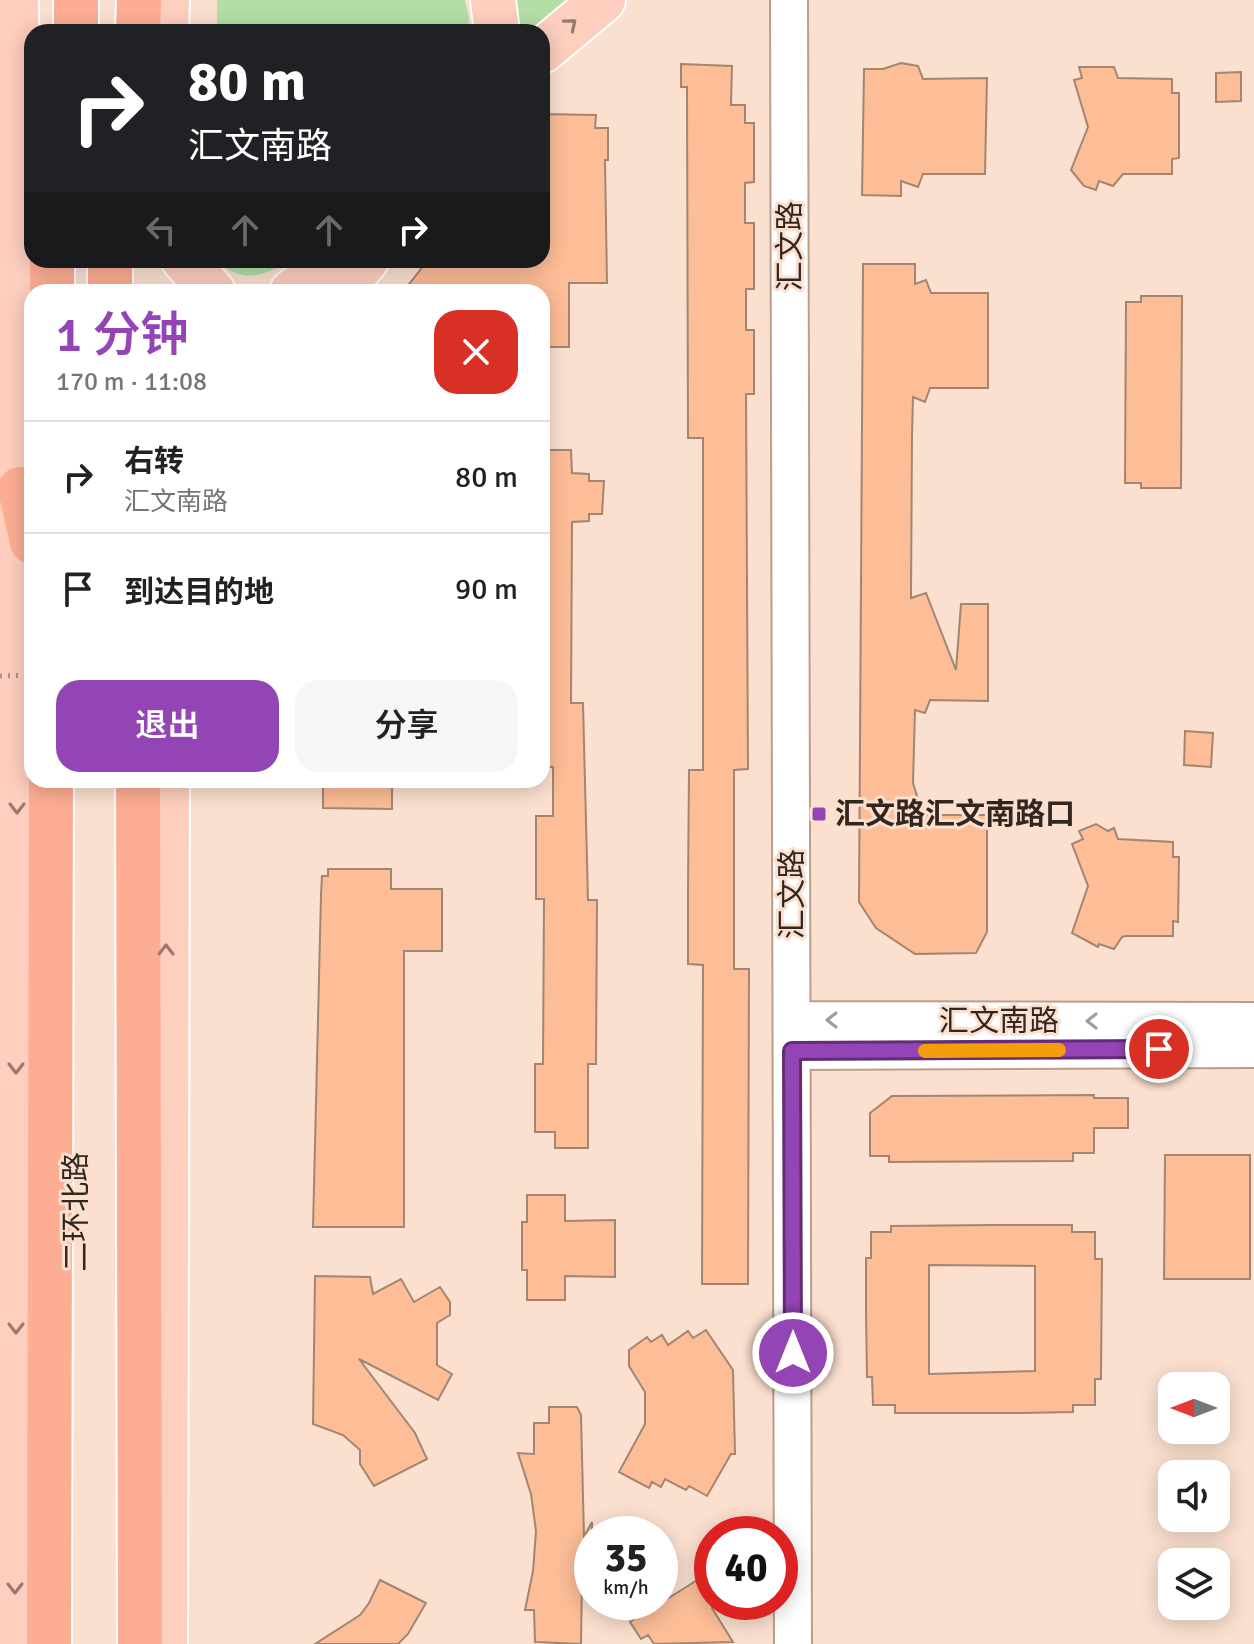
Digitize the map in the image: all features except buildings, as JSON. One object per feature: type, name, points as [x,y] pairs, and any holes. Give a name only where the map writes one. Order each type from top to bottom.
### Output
[{"type":"highway","points":[[53,0],[53,24]]},
{"type":"highway","points":[[76,0],[76,24]]},
{"type":"highway","points":[[109,0],[109,24]]},
{"type":"highway","points":[[138,24],[139,0]]},
{"type":"highway","points":[[20,489],[24,507]]},
{"type":"highway","points":[[51,788],[51,1644]]},
{"type":"highway","name":"二环北路","points":[[76,788],[76,1644]]},
{"type":"highway","name":"二环北路","points":[[112,788],[112,1644]]},
{"type":"highway","points":[[138,788],[140,1644]]},
{"type":"highway","points":[[112,1375],[139,1217]]},
{"type":"highway","points":[[51,1644],[76,1555]]},
{"type":"main road","points":[[15,1644],[20,489],[16,0]]},
{"type":"main road","points":[[166,24],[167,0]]},
{"type":"main road","points":[[493,0],[496,24]]},
{"type":"main road","points":[[550,44],[603,0]]},
{"type":"main road","points":[[0,250],[12,231],[18,206]]},
{"type":"main road","points":[[191,268],[206,284]]},
{"type":"main road","points":[[303,284],[318,268]]},
{"type":"main road","points":[[346,284],[359,268]]},
{"type":"main road","points":[[0,440],[9,454],[20,489]]},
{"type":"main road","points":[[165,1644],[167,788]]},
{"type":"street","name":"汇文路","points":[[789,0],[793,1644]]},
{"type":"street","name":"汇文南路","points":[[792,1036],[1254,1021]]},
{"type":"street","name":"汇文南路","points":[[792,1036],[1254,1049]]},
{"type":"path","points":[[0,676],[24,675]]},
{"type":"green space","points":[[217,0],[465,0],[469,18],[469,24],[217,24]]},
{"type":"green space","points":[[511,0],[576,0],[548,24],[512,24]]},
{"type":"green space","points":[[227,268],[275,268],[251,275]]},
{"type":"slow traffic","points":[[925,1051],[1059,1050]]},
{"type":"place","name":"汇文路汇文南路口","points":[[819,814]]},
{"type":"route","points":[[793,1353],[792,1051],[1159,1049]]}]
